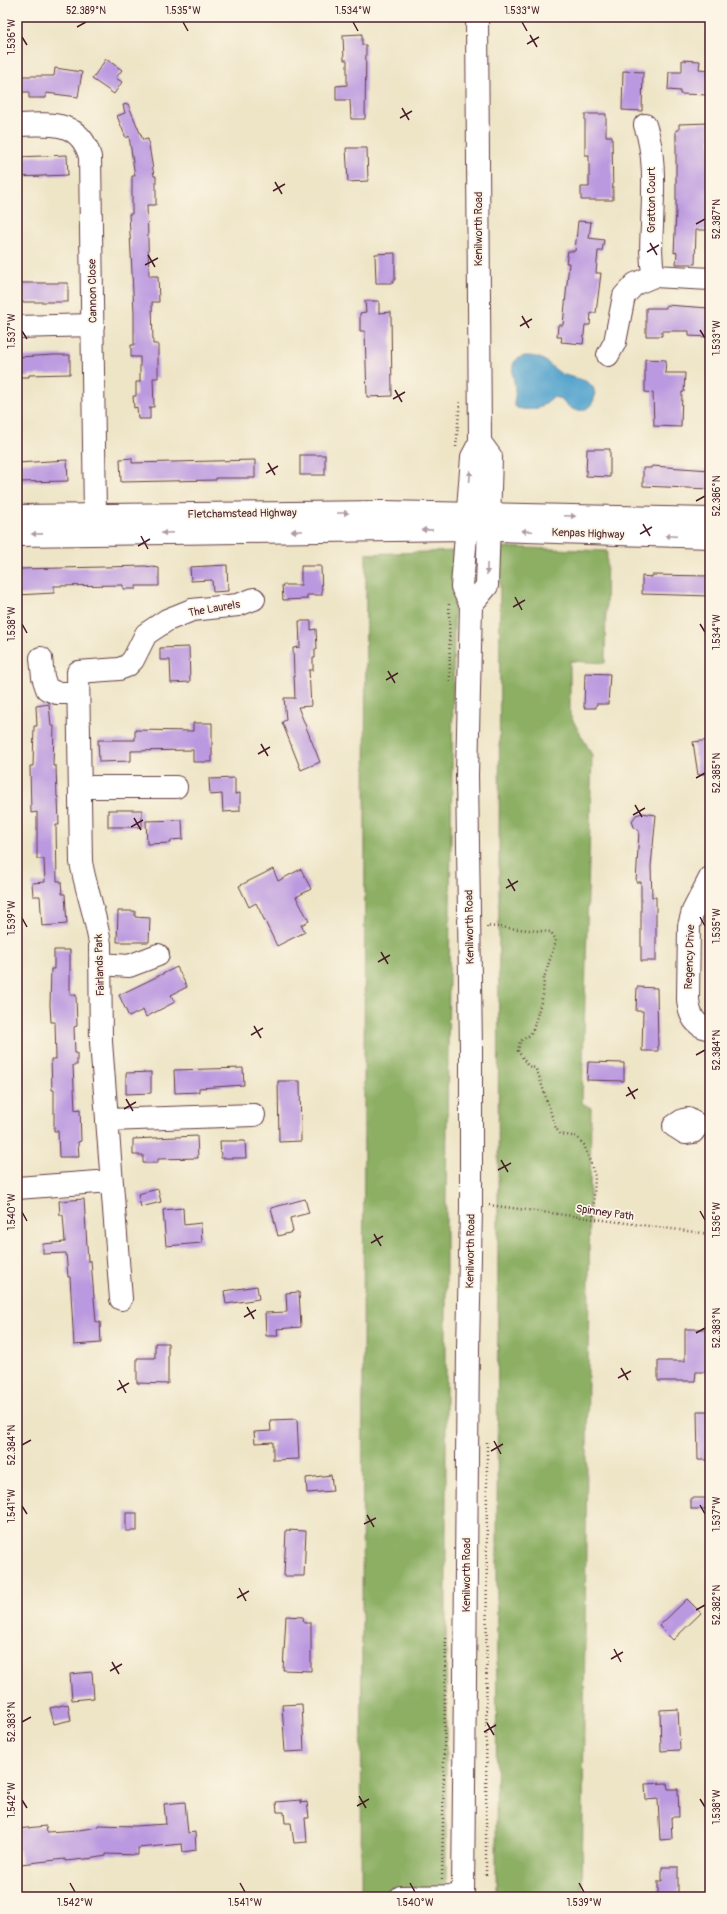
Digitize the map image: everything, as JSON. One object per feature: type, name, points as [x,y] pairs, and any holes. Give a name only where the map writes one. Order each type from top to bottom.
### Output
[{"type":"main road","name":"Kenilworth Road","points":[[463,1896],[472,1049],[467,776],[471,605],[462,587],[472,458],[480,442],[477,17]]},
{"type":"main road","name":"Gratton Court","points":[[645,124],[650,145],[652,196],[650,251],[654,276]]},
{"type":"main road","name":"Cannon Close","points":[[17,125],[62,126],[78,135],[87,148],[90,162],[95,515]]},
{"type":"main road","points":[[608,355],[615,342],[624,296],[635,284],[654,276],[710,278]]},
{"type":"main road","points":[[17,327],[93,325]]},
{"type":"main road","points":[[471,605],[486,586],[491,457],[480,442]]},
{"type":"main road","name":"Fletchamstead Highway","points":[[17,516],[277,513],[466,521]]},
{"type":"main road","name":"Kenpas Highway","points":[[488,522],[710,519]]},
{"type":"main road","name":"Fletchamstead Highway","points":[[17,535],[466,521]]},
{"type":"main road","name":"Kenpas Highway","points":[[466,521],[710,537]]},
{"type":"main road","name":"The Laurels","points":[[78,672],[119,669],[127,666],[133,660],[146,634],[153,628],[182,614],[192,610],[238,605],[254,600]]},
{"type":"main road","points":[[41,658],[43,677],[47,689],[57,693],[78,693]]},
{"type":"main road","name":"Fairlands Park","points":[[78,672],[81,862],[84,879],[98,928],[101,1042],[121,1299]]},
{"type":"main road","points":[[80,788],[176,787]]},
{"type":"main road","name":"Regency Drive","points":[[710,878],[693,911],[689,926],[688,992],[689,1010],[692,1017],[700,1025],[710,1029]]},
{"type":"main road","points":[[100,964],[129,966],[158,955]]},
{"type":"main road","points":[[107,1120],[254,1114]]},
{"type":"main road","points":[[17,1188],[111,1181]]},
{"type":"main road","points":[[401,1897],[463,1896]]},
{"type":"path","points":[[487,926],[551,932],[556,940],[544,978],[543,995],[533,1030],[530,1035],[520,1042],[518,1051],[528,1066],[535,1068],[538,1073],[556,1129],[561,1134],[577,1137],[584,1145],[595,1176],[593,1218]]},
{"type":"path","name":"Spinney Path","points":[[497,1205],[710,1234]]},
{"type":"green space","points":[[500,547],[607,551],[605,663],[570,661],[570,715],[592,755],[582,1103],[591,1108],[582,1897],[496,1897]]},
{"type":"green space","points":[[455,551],[446,1198],[446,1897],[361,1897],[366,554]]},
{"type":"water","points":[[525,356],[537,357],[548,363],[560,373],[589,383],[595,392],[592,404],[588,408],[575,410],[569,407],[562,399],[553,397],[537,408],[528,410],[517,408],[514,405],[515,386],[512,370],[515,361]]},
{"type":"building","points":[[362,34],[362,45],[366,45],[365,119],[351,119],[350,100],[336,100],[336,86],[347,85],[347,60],[344,60],[343,35]]},
{"type":"building","points":[[106,59],[122,70],[116,78],[122,82],[114,94],[92,79]]},
{"type":"building","points":[[682,60],[700,61],[699,69],[710,70],[710,95],[680,94],[680,91],[668,90],[669,72],[682,72]]},
{"type":"building","points":[[55,68],[82,72],[78,97],[46,93],[46,98],[29,98],[29,92],[20,92],[20,76],[54,76]]},
{"type":"building","points":[[623,71],[643,72],[642,111],[622,110]]},
{"type":"building","points":[[128,104],[143,140],[148,139],[154,176],[156,176],[156,205],[147,205],[149,276],[158,276],[159,302],[152,302],[153,344],[158,344],[158,378],[153,378],[154,407],[150,407],[150,419],[138,419],[137,407],[134,408],[133,396],[136,396],[136,382],[140,382],[140,357],[131,357],[131,345],[134,345],[134,312],[129,214],[132,214],[132,176],[135,176],[129,136],[126,138],[117,116],[125,113],[123,105]]},
{"type":"building","points":[[585,114],[606,114],[606,136],[612,136],[613,200],[581,200],[581,187],[589,187],[589,155],[585,155]]},
{"type":"building","points":[[710,123],[710,230],[696,230],[695,264],[676,264],[677,252],[674,253],[676,211],[676,130],[679,130],[679,124]]},
{"type":"building","points":[[346,148],[367,148],[368,181],[348,182]]},
{"type":"building","points":[[67,155],[68,175],[17,177],[17,157]]},
{"type":"building","points":[[578,221],[591,222],[589,238],[604,240],[602,251],[598,251],[596,273],[601,273],[596,313],[591,313],[590,325],[585,325],[583,344],[561,342],[562,337],[557,337],[558,325],[563,325],[569,263],[566,263],[568,251],[575,251]]},
{"type":"building","points":[[395,253],[395,280],[393,280],[393,283],[376,283],[375,254]]},
{"type":"building","points":[[17,283],[68,283],[68,302],[17,302]]},
{"type":"building","points":[[365,301],[379,301],[379,313],[391,312],[392,396],[367,397],[365,331],[360,331],[360,313],[366,312]]},
{"type":"building","points":[[666,305],[709,308],[708,337],[689,336],[689,331],[662,331],[662,336],[646,336],[646,308],[666,308]]},
{"type":"building","points":[[70,355],[70,374],[29,375],[29,377],[17,377],[17,357]]},
{"type":"building","points":[[645,359],[666,360],[665,373],[685,373],[684,392],[682,392],[681,427],[654,426],[653,393],[645,392]]},
{"type":"building","points":[[587,449],[610,449],[610,477],[586,476]]},
{"type":"building","points":[[300,455],[325,455],[325,475],[300,475]]},
{"type":"building","points":[[132,458],[132,463],[255,460],[255,478],[121,482],[120,459]]},
{"type":"building","points":[[67,460],[68,481],[17,482],[17,463]]},
{"type":"building","points":[[652,466],[710,470],[710,489],[643,486],[643,468],[651,468]]},
{"type":"building","points":[[227,565],[228,591],[213,592],[212,580],[191,581],[190,567]]},
{"type":"building","points":[[145,566],[159,568],[159,586],[136,586],[136,589],[123,589],[123,585],[54,586],[54,593],[17,595],[19,569]]},
{"type":"building","points":[[301,566],[321,566],[322,595],[307,595],[307,599],[283,600],[282,585],[301,585]]},
{"type":"building","points":[[652,575],[710,576],[710,596],[642,594],[642,576],[652,577]]},
{"type":"building","points":[[299,621],[311,621],[311,630],[316,629],[317,649],[315,649],[315,658],[313,658],[313,670],[309,670],[311,706],[298,707],[320,762],[301,770],[282,722],[286,720],[284,698],[295,699],[293,648],[300,647]]},
{"type":"building","points":[[189,647],[190,682],[171,683],[170,660],[160,660],[160,648]]},
{"type":"building","points":[[585,673],[610,674],[608,704],[596,704],[596,708],[584,708]]},
{"type":"building","points":[[49,704],[51,726],[54,726],[53,766],[56,766],[58,797],[59,825],[56,825],[57,881],[61,881],[62,894],[65,894],[67,924],[42,926],[40,896],[33,896],[32,883],[45,882],[44,859],[37,859],[37,812],[31,813],[30,766],[33,766],[34,726],[37,726],[36,706]]},
{"type":"building","points":[[193,723],[212,723],[212,762],[193,762],[193,750],[131,751],[131,761],[99,762],[98,740],[135,740],[135,730],[193,731]]},
{"type":"building","points":[[710,740],[710,773],[698,775],[693,742]]},
{"type":"building","points":[[235,778],[235,794],[240,793],[240,811],[223,812],[222,794],[210,795],[209,779]]},
{"type":"building","points":[[108,810],[142,810],[142,827],[108,827]]},
{"type":"building","points":[[642,813],[656,815],[651,866],[652,897],[656,897],[656,961],[641,961],[641,882],[636,882],[639,831],[634,827],[632,821],[636,815]]},
{"type":"building","points":[[182,820],[183,839],[171,840],[171,843],[147,844],[146,821]]},
{"type":"building","points":[[273,869],[278,881],[301,869],[311,889],[296,897],[309,921],[301,925],[305,932],[277,946],[256,903],[249,907],[239,886]]},
{"type":"building","points":[[118,911],[135,911],[135,917],[150,918],[149,942],[117,942]]},
{"type":"building","points":[[54,950],[70,950],[70,995],[76,995],[77,1026],[74,1027],[77,1065],[73,1065],[75,1110],[80,1109],[81,1141],[78,1142],[79,1157],[59,1157],[58,1131],[54,1131],[54,1090],[52,1090],[51,1059],[56,1059],[55,1022],[51,1022],[50,1005],[51,969],[54,969]]},
{"type":"building","points":[[177,967],[187,987],[171,995],[175,1002],[146,1017],[143,1010],[129,1017],[119,995]]},
{"type":"building","points":[[637,987],[657,988],[658,1051],[642,1051],[643,1011],[636,1011]]},
{"type":"building","points":[[588,1062],[624,1063],[624,1081],[587,1080]]},
{"type":"building","points":[[243,1068],[244,1085],[199,1088],[199,1092],[175,1093],[174,1070]]},
{"type":"building","points":[[151,1072],[151,1093],[126,1094],[126,1073]]},
{"type":"building","points":[[278,1081],[300,1081],[301,1141],[279,1142]]},
{"type":"building","points":[[197,1136],[198,1158],[158,1159],[158,1163],[143,1163],[143,1155],[133,1155],[133,1139]]},
{"type":"building","points":[[220,1141],[245,1141],[246,1158],[221,1158]]},
{"type":"building","points":[[158,1189],[161,1202],[141,1207],[138,1194]]},
{"type":"building","points":[[84,1199],[88,1261],[91,1261],[96,1322],[100,1322],[101,1343],[74,1345],[70,1277],[68,1277],[66,1253],[43,1254],[43,1244],[65,1242],[63,1215],[60,1215],[59,1201]]},
{"type":"building","points":[[305,1199],[309,1213],[290,1218],[293,1232],[278,1236],[271,1208]]},
{"type":"building","points":[[183,1208],[184,1225],[201,1223],[202,1243],[166,1246],[163,1210]]},
{"type":"building","points":[[257,1286],[259,1299],[226,1304],[224,1291]]},
{"type":"building","points":[[299,1292],[301,1327],[277,1329],[278,1336],[266,1336],[265,1313],[287,1312],[286,1293]]},
{"type":"building","points":[[685,1329],[709,1329],[709,1372],[696,1372],[695,1381],[658,1381],[658,1361],[685,1361]]},
{"type":"building","points":[[155,1343],[168,1343],[168,1384],[137,1383],[137,1358],[155,1358]]},
{"type":"building","points":[[697,1411],[710,1411],[710,1460],[698,1460]]},
{"type":"building","points":[[297,1419],[299,1459],[273,1460],[273,1442],[255,1443],[254,1432],[271,1431],[270,1420]]},
{"type":"building","points":[[331,1475],[333,1491],[307,1493],[306,1478]]},
{"type":"building","points":[[691,1498],[710,1498],[710,1509],[691,1509]]},
{"type":"building","points":[[126,1513],[137,1513],[137,1531],[126,1531]]},
{"type":"building","points":[[286,1530],[306,1531],[304,1576],[284,1576]]},
{"type":"building","points":[[687,1599],[701,1613],[673,1640],[659,1626]]},
{"type":"building","points":[[286,1616],[303,1617],[304,1623],[311,1623],[311,1671],[283,1670]]},
{"type":"building","points":[[92,1672],[94,1698],[72,1700],[70,1674]]},
{"type":"building","points":[[68,1704],[71,1720],[54,1724],[50,1708]]},
{"type":"building","points":[[302,1704],[304,1751],[285,1752],[282,1705]]},
{"type":"building","points":[[678,1709],[680,1750],[661,1751],[660,1710]]},
{"type":"building","points":[[667,1783],[668,1789],[678,1789],[679,1817],[671,1817],[672,1839],[660,1840],[658,1799],[646,1800],[645,1784]]},
{"type":"building","points":[[301,1800],[301,1803],[307,1802],[309,1818],[305,1818],[307,1842],[294,1843],[291,1823],[285,1823],[284,1812],[277,1812],[276,1802]]},
{"type":"building","points":[[185,1802],[188,1833],[195,1832],[196,1850],[183,1852],[182,1844],[138,1848],[138,1855],[106,1854],[106,1856],[95,1858],[65,1861],[65,1859],[21,1864],[20,1850],[17,1850],[17,1829],[46,1826],[47,1832],[79,1830],[98,1827],[98,1825],[135,1826],[166,1824],[164,1804]]},
{"type":"building","points":[[662,1867],[678,1867],[678,1897],[658,1897],[658,1881],[662,1881]]}]
